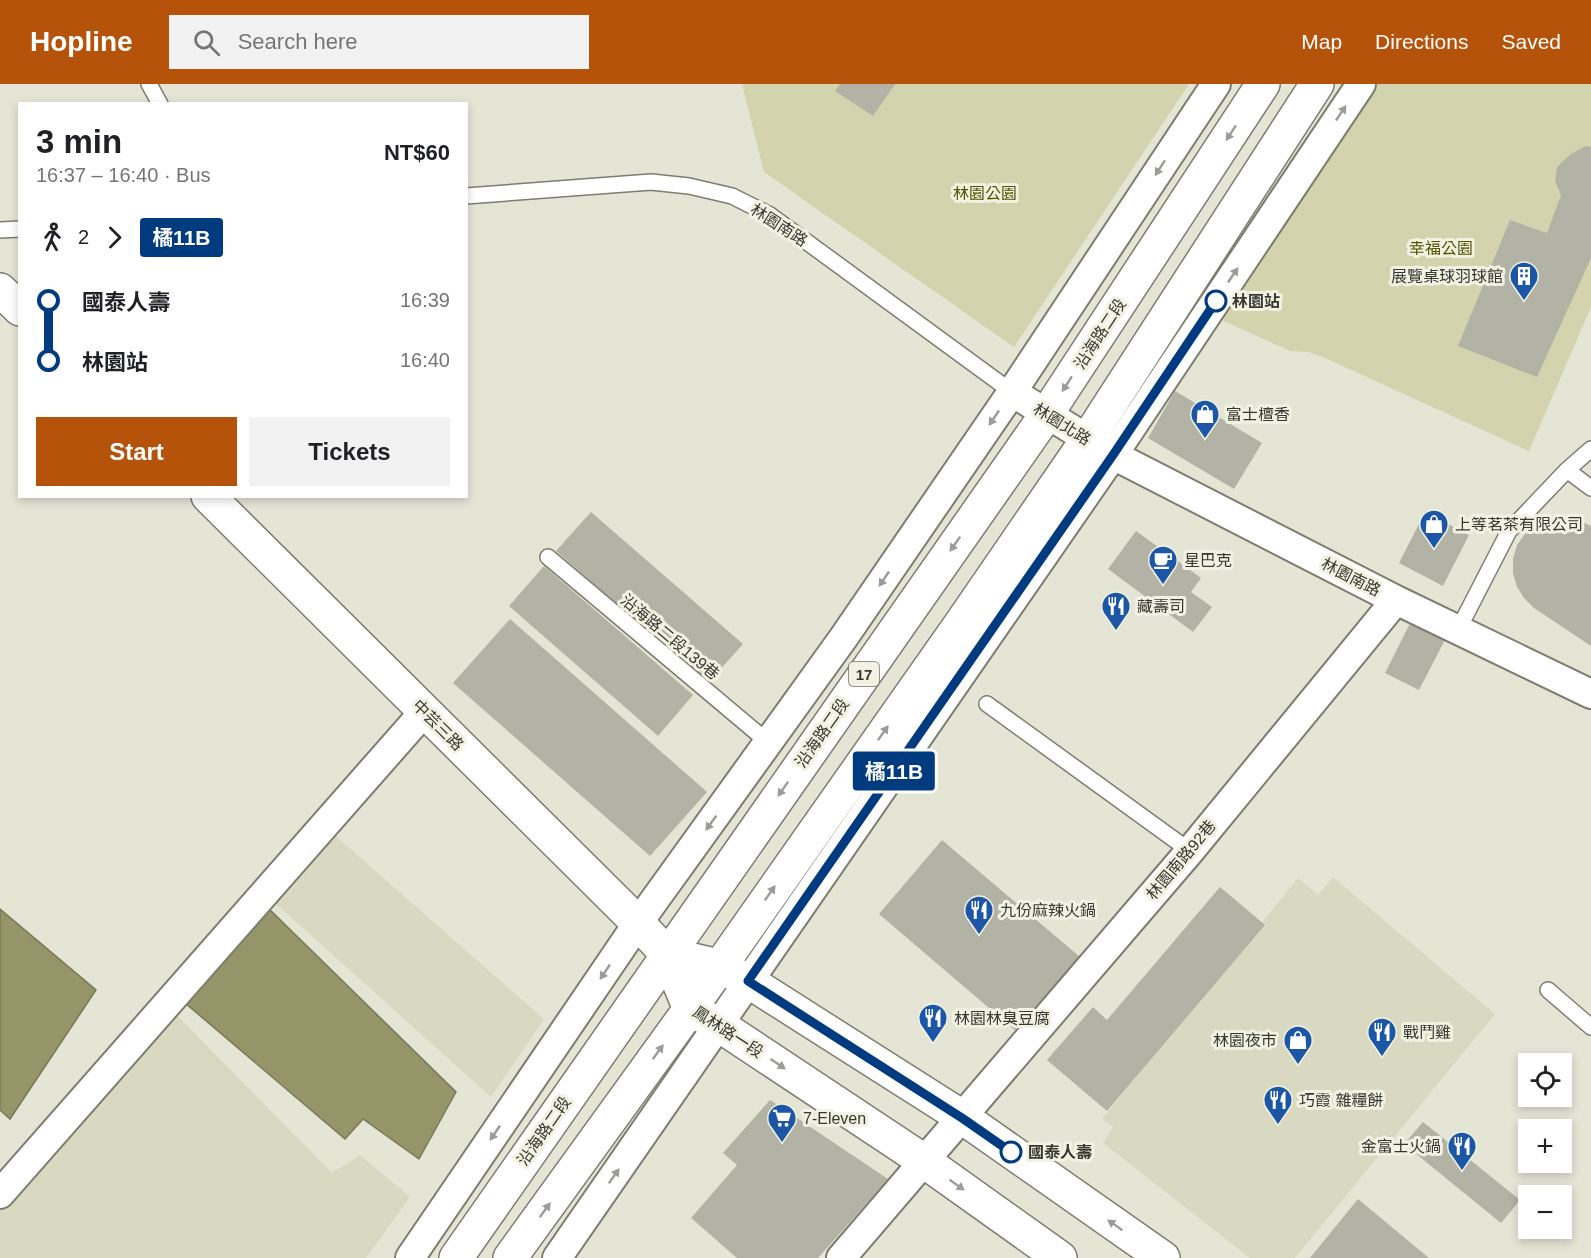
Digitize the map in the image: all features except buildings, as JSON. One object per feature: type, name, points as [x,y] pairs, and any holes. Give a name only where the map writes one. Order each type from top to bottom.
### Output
[{"type":"main road","name":"沿海路二段","points":[[456,1258],[1046,415],[1263,84]]},
{"type":"main road","points":[[510,1258],[690,1009],[962,622],[1100,448],[1317,84]]},
{"type":"main road","points":[[0,290],[18,307]]},
{"type":"main road","name":"中芸三路","points":[[210,498],[667,954]]},
{"type":"main road","points":[[667,954],[719,966],[748,981],[962,1118],[1163,1258]]},
{"type":"main road","name":"鳳林路一段","points":[[667,954],[690,1009],[719,1025],[924,1161],[1060,1258]]},
{"type":"street","points":[[410,1258],[638,923],[844,637],[1012,392],[1216,84]]},
{"type":"street","points":[[557,1258],[719,1025],[1100,448],[1361,84]]},
{"type":"street","name":"林園北路","points":[[1012,392],[1100,448]]},
{"type":"street","name":"林園南路","points":[[1100,448],[1396,600],[1591,694]]},
{"type":"street","name":"林園南路92巷","points":[[841,1258],[1190,851],[1396,600]]},
{"type":"street","points":[[0,1194],[424,712]]},
{"type":"lane","points":[[149,84],[159,102]]},
{"type":"lane","name":"林園南路","points":[[468,196],[651,183],[689,186],[732,196],[770,215],[1012,392]]},
{"type":"lane","points":[[0,230],[18,229]]},
{"type":"lane","points":[[1458,630],[1509,531],[1567,470],[1591,450]]},
{"type":"lane","points":[[1567,470],[1591,488]]},
{"type":"lane","name":"沿海路二段139巷","points":[[548,558],[769,743]]},
{"type":"lane","points":[[987,704],[1190,851]]},
{"type":"lane","points":[[1548,990],[1591,1028]]},
{"type":"shaded area","points":[[314,817],[544,1019],[491,1097],[255,885]]},
{"type":"shaded area","name":"林園夜市","points":[[1333,877],[1495,1014],[1295,1258],[1250,1258],[1103,1143],[1113,1127],[1102,1119],[1298,878],[1318,895]]},
{"type":"shaded area","points":[[263,903],[456,1092],[419,1159],[363,1119],[345,1139],[178,997]]},
{"type":"shaded area","points":[[0,909],[96,990],[10,1119],[0,1110]]},
{"type":"shaded area","points":[[161,999],[332,1173],[360,1155],[410,1197],[366,1258],[0,1258],[0,1190]]},
{"type":"green space","name":"林園公園","points":[[742,84],[1189,84],[1014,347],[764,172]]},
{"type":"green space","name":"幸福公園","points":[[1372,84],[1591,84],[1591,307],[1529,451],[1325,358],[1308,352],[1290,351],[1224,321],[1221,316]]},
{"type":"bus line","name":"橘11B","points":[[1011,1152],[748,981],[1113,455],[1216,301]]},
{"type":"place","name":"林園站","points":[[1216,301]]},
{"type":"place","name":"展覽桌球羽球館","points":[[1524,302]]},
{"type":"place","name":"富士檀香","points":[[1205,440]]},
{"type":"place","name":"上等茗茶有限公司","points":[[1434,550]]},
{"type":"place","name":"星巴克","points":[[1163,586]]},
{"type":"place","name":"藏壽司","points":[[1116,632]]},
{"type":"place","name":"九份麻辣火鍋","points":[[979,936]]},
{"type":"place","name":"林園林臭豆腐","points":[[933,1044]]},
{"type":"place","name":"戰鬥雞","points":[[1382,1058]]},
{"type":"place","name":"林園夜市","points":[[1298,1066]]},
{"type":"place","name":"巧霞 雜糧餅","points":[[1278,1126]]},
{"type":"place","name":"7-Eleven","points":[[782,1144]]},
{"type":"place","name":"國泰人壽","points":[[1011,1152]]},
{"type":"place","name":"金富士火鍋","points":[[1462,1172]]}]
